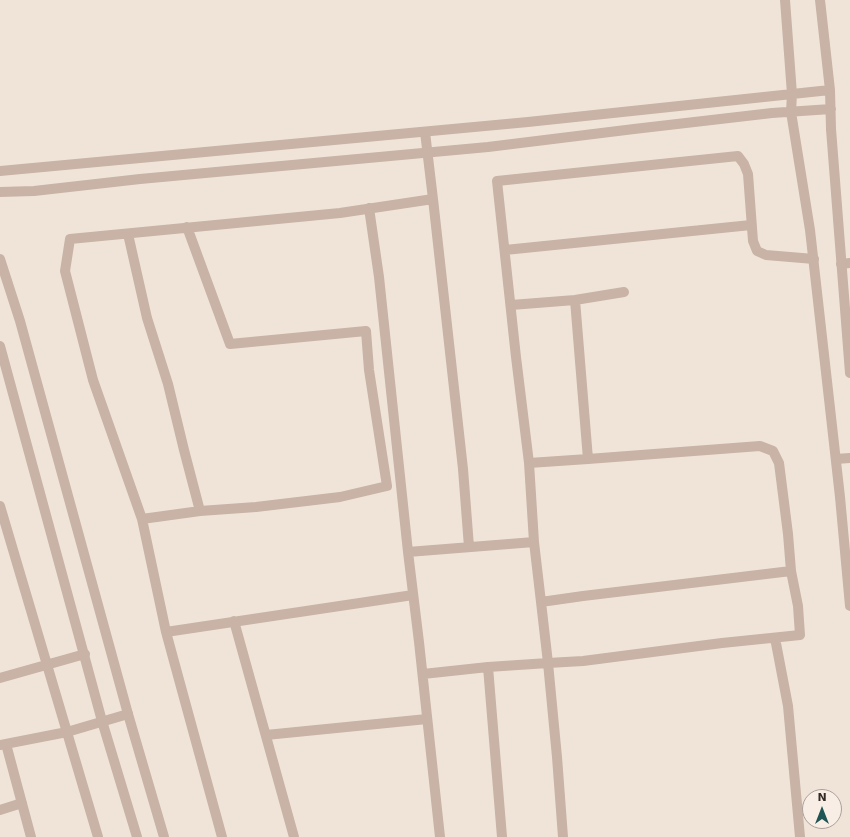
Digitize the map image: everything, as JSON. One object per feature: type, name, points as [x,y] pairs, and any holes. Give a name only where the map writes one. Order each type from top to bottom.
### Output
[{"type":"street","points":[[785,0],[792,94],[791,112],[814,259],[836,459],[850,606]]},
{"type":"street","points":[[820,0],[830,90],[831,129],[845,264],[850,373]]},
{"type":"street","points":[[0,171],[528,122],[830,90]]},
{"type":"street","points":[[0,192],[34,191],[140,179],[428,153],[634,129],[831,109]]},
{"type":"street","points":[[425,132],[463,469],[469,546]]},
{"type":"street","points":[[563,837],[548,663],[534,542],[529,463],[497,181],[738,156],[744,164],[748,174],[751,226],[753,241],[758,251],[766,256],[814,259]]},
{"type":"street","points":[[222,837],[166,632],[142,519],[93,380],[65,271],[70,239],[340,212],[433,199]]},
{"type":"street","points":[[369,208],[379,276],[440,837]]},
{"type":"street","points":[[505,250],[751,226]]},
{"type":"street","points":[[142,519],[200,511],[256,507],[340,497],[387,486],[369,370],[366,331],[230,344],[187,227]]},
{"type":"street","points":[[128,234],[147,318],[168,384],[200,511]]},
{"type":"street","points":[[0,259],[20,321],[128,714],[164,837]]},
{"type":"street","points":[[511,305],[575,300],[624,292]]},
{"type":"street","points":[[575,300],[588,459]]},
{"type":"street","points":[[0,346],[102,721],[137,837]]},
{"type":"street","points":[[423,674],[488,667],[583,661],[800,635],[798,606],[791,571],[779,462],[773,452],[760,446],[529,463]]},
{"type":"street","points":[[836,459],[850,458]]},
{"type":"street","points":[[0,506],[3,523],[98,837]]},
{"type":"street","points":[[408,552],[534,542]]},
{"type":"street","points":[[541,602],[791,571]]},
{"type":"street","points":[[166,632],[413,595]]},
{"type":"street","points":[[234,621],[294,837]]},
{"type":"street","points":[[775,638],[788,706],[800,837]]},
{"type":"street","points":[[0,678],[85,654]]},
{"type":"street","points":[[488,667],[502,837]]},
{"type":"street","points":[[30,837],[22,803],[3,744],[67,732],[128,714]]},
{"type":"street","points":[[266,736],[428,719]]},
{"type":"street","points":[[0,810],[22,803]]}]
